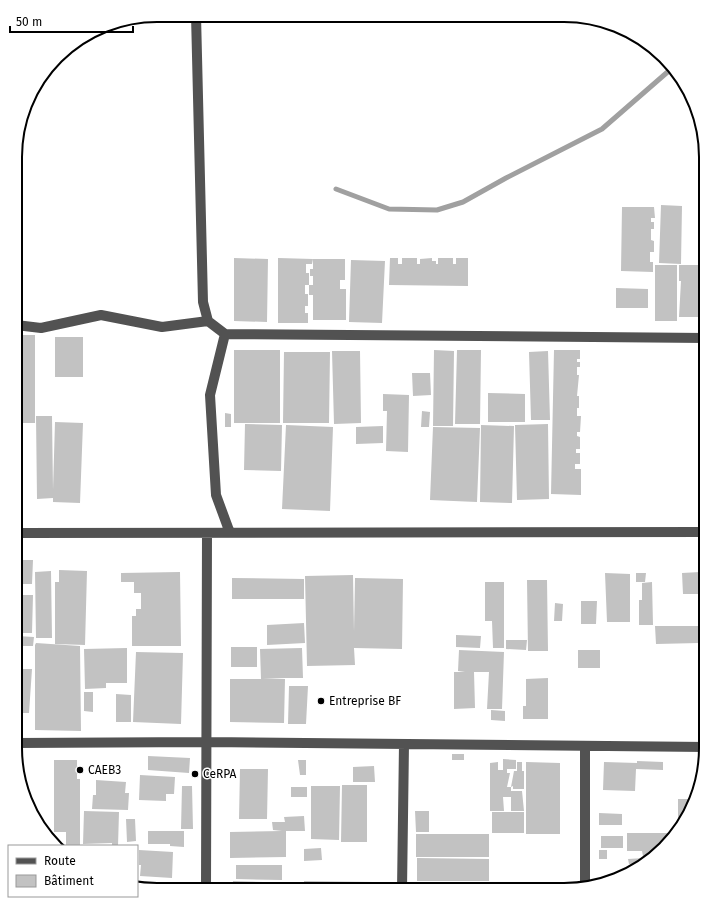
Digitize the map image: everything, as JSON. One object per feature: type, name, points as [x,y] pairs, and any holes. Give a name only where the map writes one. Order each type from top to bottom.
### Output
[{"type":"street","points":[[196,22],[202,302],[208,321],[225,334],[699,338]]},
{"type":"street","points":[[22,326],[41,328],[101,315],[162,327],[208,321]]},
{"type":"street","points":[[225,334],[210,395],[216,495],[230,533]]},
{"type":"street","points":[[22,533],[699,532]]},
{"type":"street","points":[[206,883],[207,533]]},
{"type":"street","points":[[22,743],[207,742],[699,747]]},
{"type":"street","points":[[402,883],[404,744]]},
{"type":"street","points":[[585,746],[585,881]]},
{"type":"building","points":[[661,205],[682,206],[681,264],[659,263]]},
{"type":"building","points":[[622,207],[654,207],[655,218],[651,218],[651,222],[654,222],[654,229],[651,229],[651,240],[654,241],[654,252],[650,252],[650,262],[653,262],[653,272],[621,271]]},
{"type":"building","points":[[234,258],[268,259],[267,322],[234,321]]},
{"type":"building","points":[[278,258],[313,259],[312,264],[306,264],[306,273],[309,273],[309,285],[305,285],[305,294],[308,294],[308,306],[305,306],[305,313],[308,313],[308,323],[278,323]]},
{"type":"building","points":[[390,258],[398,258],[398,264],[402,264],[402,258],[417,258],[417,264],[420,264],[420,259],[432,258],[432,261],[436,261],[436,264],[438,264],[438,258],[453,258],[453,264],[456,264],[456,258],[468,258],[468,286],[389,285]]},
{"type":"building","points":[[313,259],[345,259],[345,280],[340,280],[340,289],[346,289],[346,320],[313,320],[313,295],[309,295],[309,285],[313,285],[313,276],[310,276],[310,269],[313,269]]},
{"type":"building","points":[[351,260],[385,261],[382,323],[349,322]]},
{"type":"building","points":[[655,265],[677,265],[677,321],[655,321]]},
{"type":"building","points":[[679,265],[699,265],[699,317],[679,317],[681,281],[679,281]]},
{"type":"building","points":[[616,288],[648,289],[648,308],[616,308]]},
{"type":"building","points":[[22,335],[35,335],[35,423],[22,423]]},
{"type":"building","points":[[55,337],[83,337],[83,377],[55,377]]},
{"type":"building","points":[[234,350],[280,350],[280,423],[234,423]]},
{"type":"building","points":[[434,350],[454,351],[453,426],[433,426]]},
{"type":"building","points":[[457,350],[481,350],[480,424],[455,424]]},
{"type":"building","points":[[554,350],[580,350],[580,359],[577,359],[577,362],[580,362],[580,367],[577,367],[577,375],[579,375],[577,396],[579,396],[579,408],[577,408],[577,416],[581,416],[580,432],[577,432],[577,436],[580,437],[580,449],[576,449],[576,453],[580,453],[580,464],[575,464],[575,469],[581,469],[581,495],[551,494]]},
{"type":"building","points":[[332,351],[360,351],[361,423],[334,424]]},
{"type":"building","points":[[548,351],[550,420],[531,420],[529,352]]},
{"type":"building","points":[[284,352],[330,352],[329,423],[283,423]]},
{"type":"building","points":[[412,373],[430,373],[431,395],[413,396]]},
{"type":"building","points":[[488,393],[525,394],[525,422],[488,422]]},
{"type":"building","points":[[383,394],[409,395],[408,452],[386,451],[387,411],[383,411]]},
{"type":"building","points":[[422,411],[430,412],[429,427],[421,427]]},
{"type":"building","points":[[225,413],[231,414],[231,427],[225,427]]},
{"type":"building","points":[[36,416],[52,416],[53,490],[55,422],[83,423],[80,503],[53,502],[53,498],[37,499]]},
{"type":"building","points":[[245,424],[282,425],[281,471],[244,470]]},
{"type":"building","points":[[548,424],[549,499],[517,500],[515,425]]},
{"type":"building","points":[[286,425],[333,427],[330,511],[282,509]]},
{"type":"building","points":[[481,425],[514,426],[512,503],[480,502]]},
{"type":"building","points":[[383,426],[383,443],[356,444],[356,427]]},
{"type":"building","points":[[433,427],[480,428],[477,502],[430,500]]},
{"type":"building","points":[[22,560],[33,560],[32,584],[22,584]]},
{"type":"building","points":[[59,570],[87,571],[85,645],[55,644],[55,582],[59,582]]},
{"type":"building","points":[[51,571],[52,638],[36,638],[35,572]]},
{"type":"building","points":[[180,572],[181,646],[132,646],[132,616],[136,616],[136,609],[141,609],[141,593],[134,593],[134,582],[121,582],[121,573]]},
{"type":"building","points":[[699,572],[699,594],[683,594],[682,573]]},
{"type":"building","points":[[605,573],[630,574],[630,622],[607,622]]},
{"type":"building","points":[[636,573],[646,573],[645,582],[636,582]]},
{"type":"building","points":[[353,575],[354,632],[355,578],[403,579],[402,649],[354,648],[355,665],[307,666],[305,576]]},
{"type":"building","points":[[232,578],[304,579],[304,599],[232,599]]},
{"type":"building","points":[[527,580],[547,580],[548,651],[528,651]]},
{"type":"building","points":[[485,582],[504,582],[504,648],[493,648],[492,621],[485,621]]},
{"type":"building","points":[[652,582],[653,625],[639,625],[639,600],[642,600],[642,583]]},
{"type":"building","points":[[22,595],[33,595],[32,633],[22,633]]},
{"type":"building","points":[[581,601],[597,601],[596,624],[581,624]]},
{"type":"building","points":[[555,603],[563,604],[562,621],[554,621]]},
{"type":"building","points":[[304,623],[305,643],[267,645],[267,625]]},
{"type":"building","points":[[655,626],[699,626],[699,643],[656,644]]},
{"type":"building","points":[[456,635],[481,636],[480,648],[456,647]]},
{"type":"building","points":[[22,636],[34,637],[33,646],[22,646]]},
{"type":"building","points":[[506,640],[527,640],[526,650],[506,649]]},
{"type":"building","points":[[36,643],[80,646],[81,731],[35,730]]},
{"type":"building","points":[[231,647],[257,647],[257,667],[231,667]]},
{"type":"building","points":[[127,648],[127,683],[106,683],[106,688],[85,689],[84,649]]},
{"type":"building","points":[[302,648],[303,678],[263,678],[285,679],[284,723],[230,722],[230,679],[261,679],[260,649]]},
{"type":"building","points":[[459,650],[504,652],[502,709],[487,709],[489,672],[474,672],[475,708],[454,709],[454,672],[465,672],[458,671]]},
{"type":"building","points":[[578,650],[600,650],[600,668],[578,668]]},
{"type":"building","points":[[136,652],[183,653],[181,724],[133,722]]},
{"type":"building","points":[[22,669],[32,669],[29,713],[22,713]]},
{"type":"building","points":[[548,678],[548,719],[523,719],[523,706],[526,706],[526,679]]},
{"type":"building","points":[[289,686],[308,686],[306,724],[288,724]]},
{"type":"building","points":[[84,692],[93,692],[93,712],[84,711]]},
{"type":"building","points":[[116,694],[131,695],[131,722],[116,722]]},
{"type":"building","points":[[491,710],[505,711],[505,721],[491,720]]},
{"type":"building","points":[[452,754],[464,754],[464,760],[452,760]]},
{"type":"building","points":[[148,756],[190,758],[189,773],[148,770]]},
{"type":"building","points":[[503,759],[516,760],[516,769],[507,769],[507,773],[510,773],[507,787],[511,787],[511,791],[522,791],[524,811],[511,811],[511,797],[503,797],[504,811],[490,811],[490,763],[498,762],[498,770],[503,770]]},
{"type":"building","points":[[54,760],[77,760],[77,779],[80,779],[80,845],[66,845],[66,832],[54,832]]},
{"type":"building","points":[[298,760],[306,760],[306,775],[300,775]]},
{"type":"building","points":[[637,761],[663,762],[663,770],[636,769],[635,791],[603,790],[604,762],[637,763]]},
{"type":"building","points":[[517,762],[522,762],[522,771],[524,771],[524,789],[513,789],[513,786],[511,787],[514,771],[517,771]]},
{"type":"building","points":[[526,762],[560,763],[560,834],[526,834]]},
{"type":"building","points":[[374,766],[375,782],[353,782],[353,767]]},
{"type":"building","points":[[240,769],[268,769],[267,819],[239,819]]},
{"type":"building","points":[[140,775],[175,777],[174,794],[166,794],[166,801],[139,800]]},
{"type":"building","points":[[96,780],[126,782],[125,793],[129,793],[128,810],[92,809],[93,795],[96,795]]},
{"type":"building","points":[[342,785],[367,785],[367,842],[341,842]]},
{"type":"building","points":[[182,786],[192,786],[193,829],[181,829]]},
{"type":"building","points":[[311,786],[340,786],[339,840],[311,839]]},
{"type":"building","points":[[291,787],[307,787],[307,797],[291,797]]},
{"type":"building","points":[[678,799],[688,799],[681,815],[678,820]]},
{"type":"building","points":[[84,811],[119,812],[118,845],[112,845],[112,843],[83,844]]},
{"type":"building","points":[[415,811],[429,811],[429,832],[416,832]]},
{"type":"building","points":[[492,812],[524,812],[524,833],[492,833]]},
{"type":"building","points":[[599,813],[622,814],[622,825],[599,825]]},
{"type":"building","points":[[304,816],[305,831],[286,831],[286,857],[230,858],[230,832],[282,831],[273,830],[272,822],[285,822],[284,817]]},
{"type":"building","points":[[126,819],[135,819],[136,841],[127,842]]},
{"type":"building","points":[[148,831],[184,831],[184,847],[170,846],[170,844],[148,844]]},
{"type":"building","points":[[627,833],[668,833],[644,856],[643,856],[642,851],[627,851]]},
{"type":"building","points":[[416,834],[489,834],[489,857],[416,857]]},
{"type":"building","points":[[601,836],[623,836],[623,848],[601,848]]},
{"type":"building","points":[[321,848],[322,860],[304,861],[304,849]]},
{"type":"building","points":[[139,850],[173,852],[172,878],[140,876],[141,865],[139,865]]},
{"type":"building","points":[[599,850],[607,850],[607,859],[599,859]]},
{"type":"building","points":[[417,858],[489,859],[489,881],[417,881]]},
{"type":"building","points":[[641,858],[633,864],[629,864],[628,859]]},
{"type":"building","points":[[236,865],[282,865],[282,880],[236,879]]},
{"type":"building","points":[[233,881],[300,883],[233,883]]},
{"type":"building","points":[[304,881],[374,882],[374,883],[304,883]]},
{"type":"waterway","points":[[336,189],[389,209],[437,210],[463,202],[506,178],[602,129],[668,72]]},
{"type":"place","name":"Entreprise BF","points":[[321,701]]},
{"type":"place","name":"CAEB3","points":[[80,770]]},
{"type":"place","name":"CeRPA","points":[[195,774]]}]
